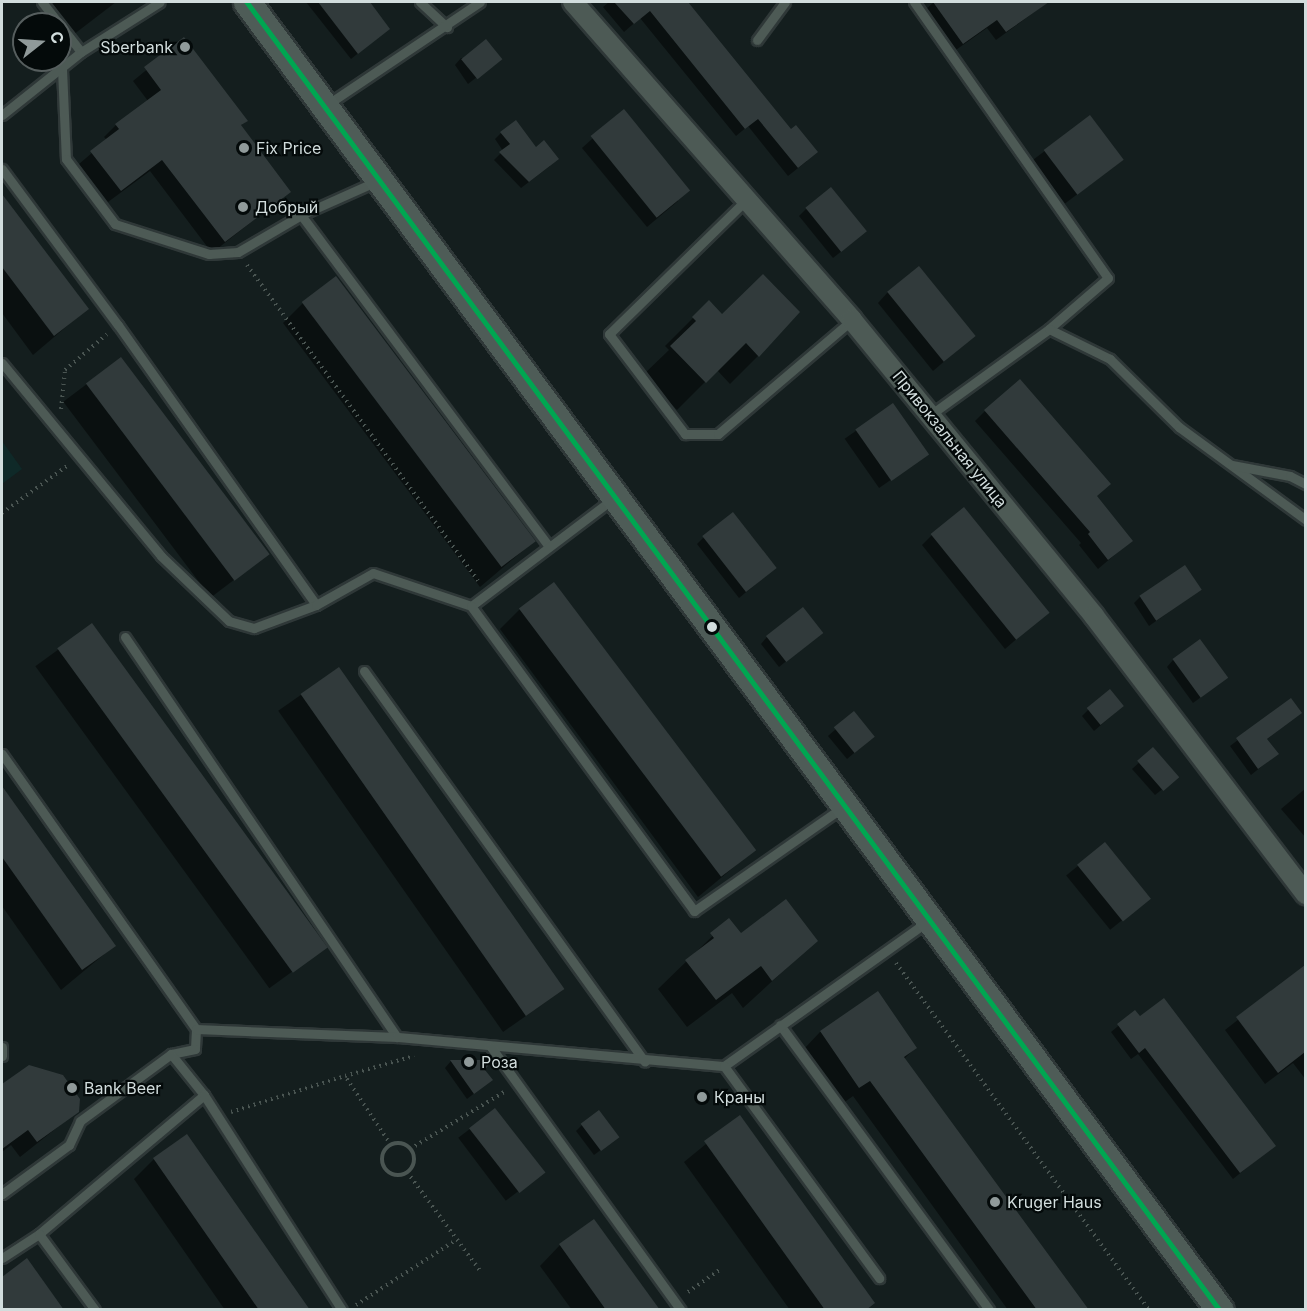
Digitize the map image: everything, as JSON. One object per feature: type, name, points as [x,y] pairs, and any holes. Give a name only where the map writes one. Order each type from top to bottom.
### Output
[{"type":"main road","points":[[247,2],[377,181],[1220,1310]]},
{"type":"street","name":"Привокзальная улица","points":[[573,2],[852,320],[930,415],[1094,616],[1305,894]]},
{"type":"lane","points":[[72,60],[160,2]]},
{"type":"lane","points":[[420,2],[447,27]]},
{"type":"lane","points":[[323,107],[447,27],[480,2]]},
{"type":"lane","points":[[757,40],[785,2]]},
{"type":"lane","points":[[914,2],[1108,278],[1049,329],[930,415]]},
{"type":"lane","points":[[72,41],[81,52]]},
{"type":"lane","points":[[2,115],[58,72]]},
{"type":"lane","points":[[62,72],[66,159],[115,224],[209,254],[238,252],[301,215],[377,181]]},
{"type":"lane","points":[[2,169],[118,325],[316,605]]},
{"type":"lane","points":[[747,199],[609,334],[686,434],[718,434],[852,320]]},
{"type":"lane","points":[[301,215],[549,547]]},
{"type":"lane","points":[[1049,329],[1110,359],[1179,427],[1305,520]]},
{"type":"lane","points":[[2,363],[58,436],[161,556],[229,621],[254,628],[316,605],[373,573],[471,606],[694,911],[845,805]]},
{"type":"lane","points":[[1230,464],[1290,476],[1305,484]]},
{"type":"lane","points":[[471,606],[614,498]]},
{"type":"lane","points":[[124,637],[397,1037]]},
{"type":"lane","points":[[364,671],[645,1062]]},
{"type":"lane","points":[[2,754],[196,1029],[195,1049],[171,1054],[80,1121],[69,1145],[2,1194]]},
{"type":"lane","points":[[196,1029],[397,1037],[645,1062],[724,1066],[929,921]]},
{"type":"lane","points":[[780,1025],[989,1310]]},
{"type":"lane","points":[[2,1047],[2,1056]]},
{"type":"lane","points":[[491,1047],[681,1310]]},
{"type":"lane","points":[[171,1054],[204,1095],[342,1310]]},
{"type":"lane","points":[[724,1066],[879,1278]]},
{"type":"lane","points":[[2,1258],[39,1234],[204,1095]]},
{"type":"lane","points":[[39,1234],[95,1310]]},
{"type":"path","points":[[238,252],[487,593]]},
{"type":"path","points":[[58,436],[64,370],[118,325]]},
{"type":"path","points":[[2,513],[77,459]]},
{"type":"path","points":[[887,950],[1149,1310]]},
{"type":"path","points":[[218,1117],[427,1052],[432,1041]]},
{"type":"path","points":[[345,1076],[391,1145]]},
{"type":"path","points":[[410,1149],[517,1084]]},
{"type":"path","points":[[391,1145],[405,1145],[410,1149],[413,1163],[407,1172],[398,1175],[385,1169],[382,1156],[391,1145]]},
{"type":"path","points":[[407,1172],[481,1272]]},
{"type":"path","points":[[350,1310],[456,1240]]},
{"type":"path","points":[[688,1292],[719,1270]]},
{"type":"shaded area","points":[[2,441],[22,469],[2,484]]},
{"type":"building","points":[[318,2],[370,2],[390,29],[358,54]]},
{"type":"building","points":[[614,2],[688,2],[791,129],[796,125],[818,152],[798,168],[758,119],[745,129],[650,11],[634,24]]},
{"type":"building","points":[[933,2],[1049,2],[1006,32],[997,20],[963,44]]},
{"type":"building","points":[[184,37],[248,121],[241,125],[291,192],[225,242],[162,160],[121,191],[90,151],[119,129],[115,124],[161,90],[144,67]]},
{"type":"building","points":[[486,39],[502,59],[477,79],[461,59]]},
{"type":"building","points":[[624,109],[690,191],[657,218],[591,136]]},
{"type":"building","points":[[1090,115],[1124,160],[1077,195],[1044,150]]},
{"type":"building","points":[[516,120],[536,147],[544,140],[559,159],[529,182],[499,152],[510,144],[500,132]]},
{"type":"building","points":[[831,187],[867,231],[841,252],[805,208]]},
{"type":"building","points":[[2,194],[89,309],[54,336],[2,267]]},
{"type":"building","points":[[919,266],[976,336],[944,362],[887,292]]},
{"type":"building","points":[[763,274],[800,312],[759,357],[746,343],[706,383],[670,346],[696,321],[692,317],[709,300],[722,314]]},
{"type":"building","points":[[336,276],[536,541],[501,567],[302,302]]},
{"type":"building","points":[[121,357],[270,554],[235,581],[86,383]]},
{"type":"building","points":[[1020,379],[1111,484],[1097,496],[1133,541],[1108,560],[1088,534],[1090,532],[984,410]]},
{"type":"building","points":[[893,403],[929,455],[891,481],[855,429]]},
{"type":"building","points":[[964,507],[1050,613],[1016,640],[931,534]]},
{"type":"building","points":[[733,512],[777,568],[746,592],[702,536]]},
{"type":"building","points":[[1185,565],[1202,590],[1156,621],[1139,596]]},
{"type":"building","points":[[554,582],[756,850],[721,877],[519,608]]},
{"type":"building","points":[[803,607],[823,633],[786,662],[766,636]]},
{"type":"building","points":[[92,623],[328,947],[293,973],[57,648]]},
{"type":"building","points":[[1200,639],[1228,678],[1201,698],[1172,659]]},
{"type":"building","points":[[339,667],[564,989],[526,1016],[300,694]]},
{"type":"building","points":[[1110,689],[1124,706],[1101,725],[1087,708]]},
{"type":"building","points":[[1291,698],[1302,713],[1267,739],[1279,754],[1258,769],[1236,738]]},
{"type":"building","points":[[854,711],[875,737],[855,753],[834,727]]},
{"type":"building","points":[[1153,747],[1179,777],[1163,791],[1137,761]]},
{"type":"building","points":[[2,786],[116,946],[82,970],[2,857]]},
{"type":"building","points":[[1105,842],[1151,899],[1123,921],[1077,865]]},
{"type":"building","points":[[786,899],[818,941],[772,981],[761,966],[716,1000],[685,960],[714,938],[710,933],[729,918],[741,933]]},
{"type":"building","points":[[1305,965],[1305,1052],[1278,1073],[1236,1017]]},
{"type":"building","points":[[878,991],[917,1048],[904,1057],[1089,1310],[1037,1310],[870,1081],[859,1088],[820,1031]]},
{"type":"building","points":[[1164,998],[1276,1146],[1240,1173],[1145,1048],[1139,1053],[1117,1024],[1135,1010],[1140,1016]]},
{"type":"building","points":[[450,1060],[492,1060],[485,1070],[493,1080],[474,1094]]},
{"type":"building","points":[[29,1065],[63,1075],[80,1099],[79,1112],[37,1142],[28,1130],[2,1149],[2,1084]]},
{"type":"building","points":[[495,1108],[545,1173],[519,1193],[469,1128]]},
{"type":"building","points":[[599,1110],[619,1137],[601,1151],[581,1124]]},
{"type":"building","points":[[740,1115],[875,1303],[866,1310],[825,1310],[704,1141]]},
{"type":"building","points":[[187,1134],[310,1310],[259,1310],[153,1158]]},
{"type":"building","points":[[594,1219],[660,1310],[606,1310],[559,1244]]},
{"type":"building","points":[[27,1258],[64,1310],[2,1310],[2,1277]]},
{"type":"transit line","points":[[247,2],[1220,1310]]},
{"type":"place","name":"Sberbank","points":[[185,47]]},
{"type":"place","name":"Fix Price","points":[[244,148]]},
{"type":"place","name":"Добрый","points":[[243,207]]},
{"type":"place","name":"Роза","points":[[469,1062]]},
{"type":"place","name":"Bank Beer","points":[[72,1088]]},
{"type":"place","name":"Краны","points":[[702,1097]]},
{"type":"place","name":"Kruger Haus","points":[[995,1202]]}]
